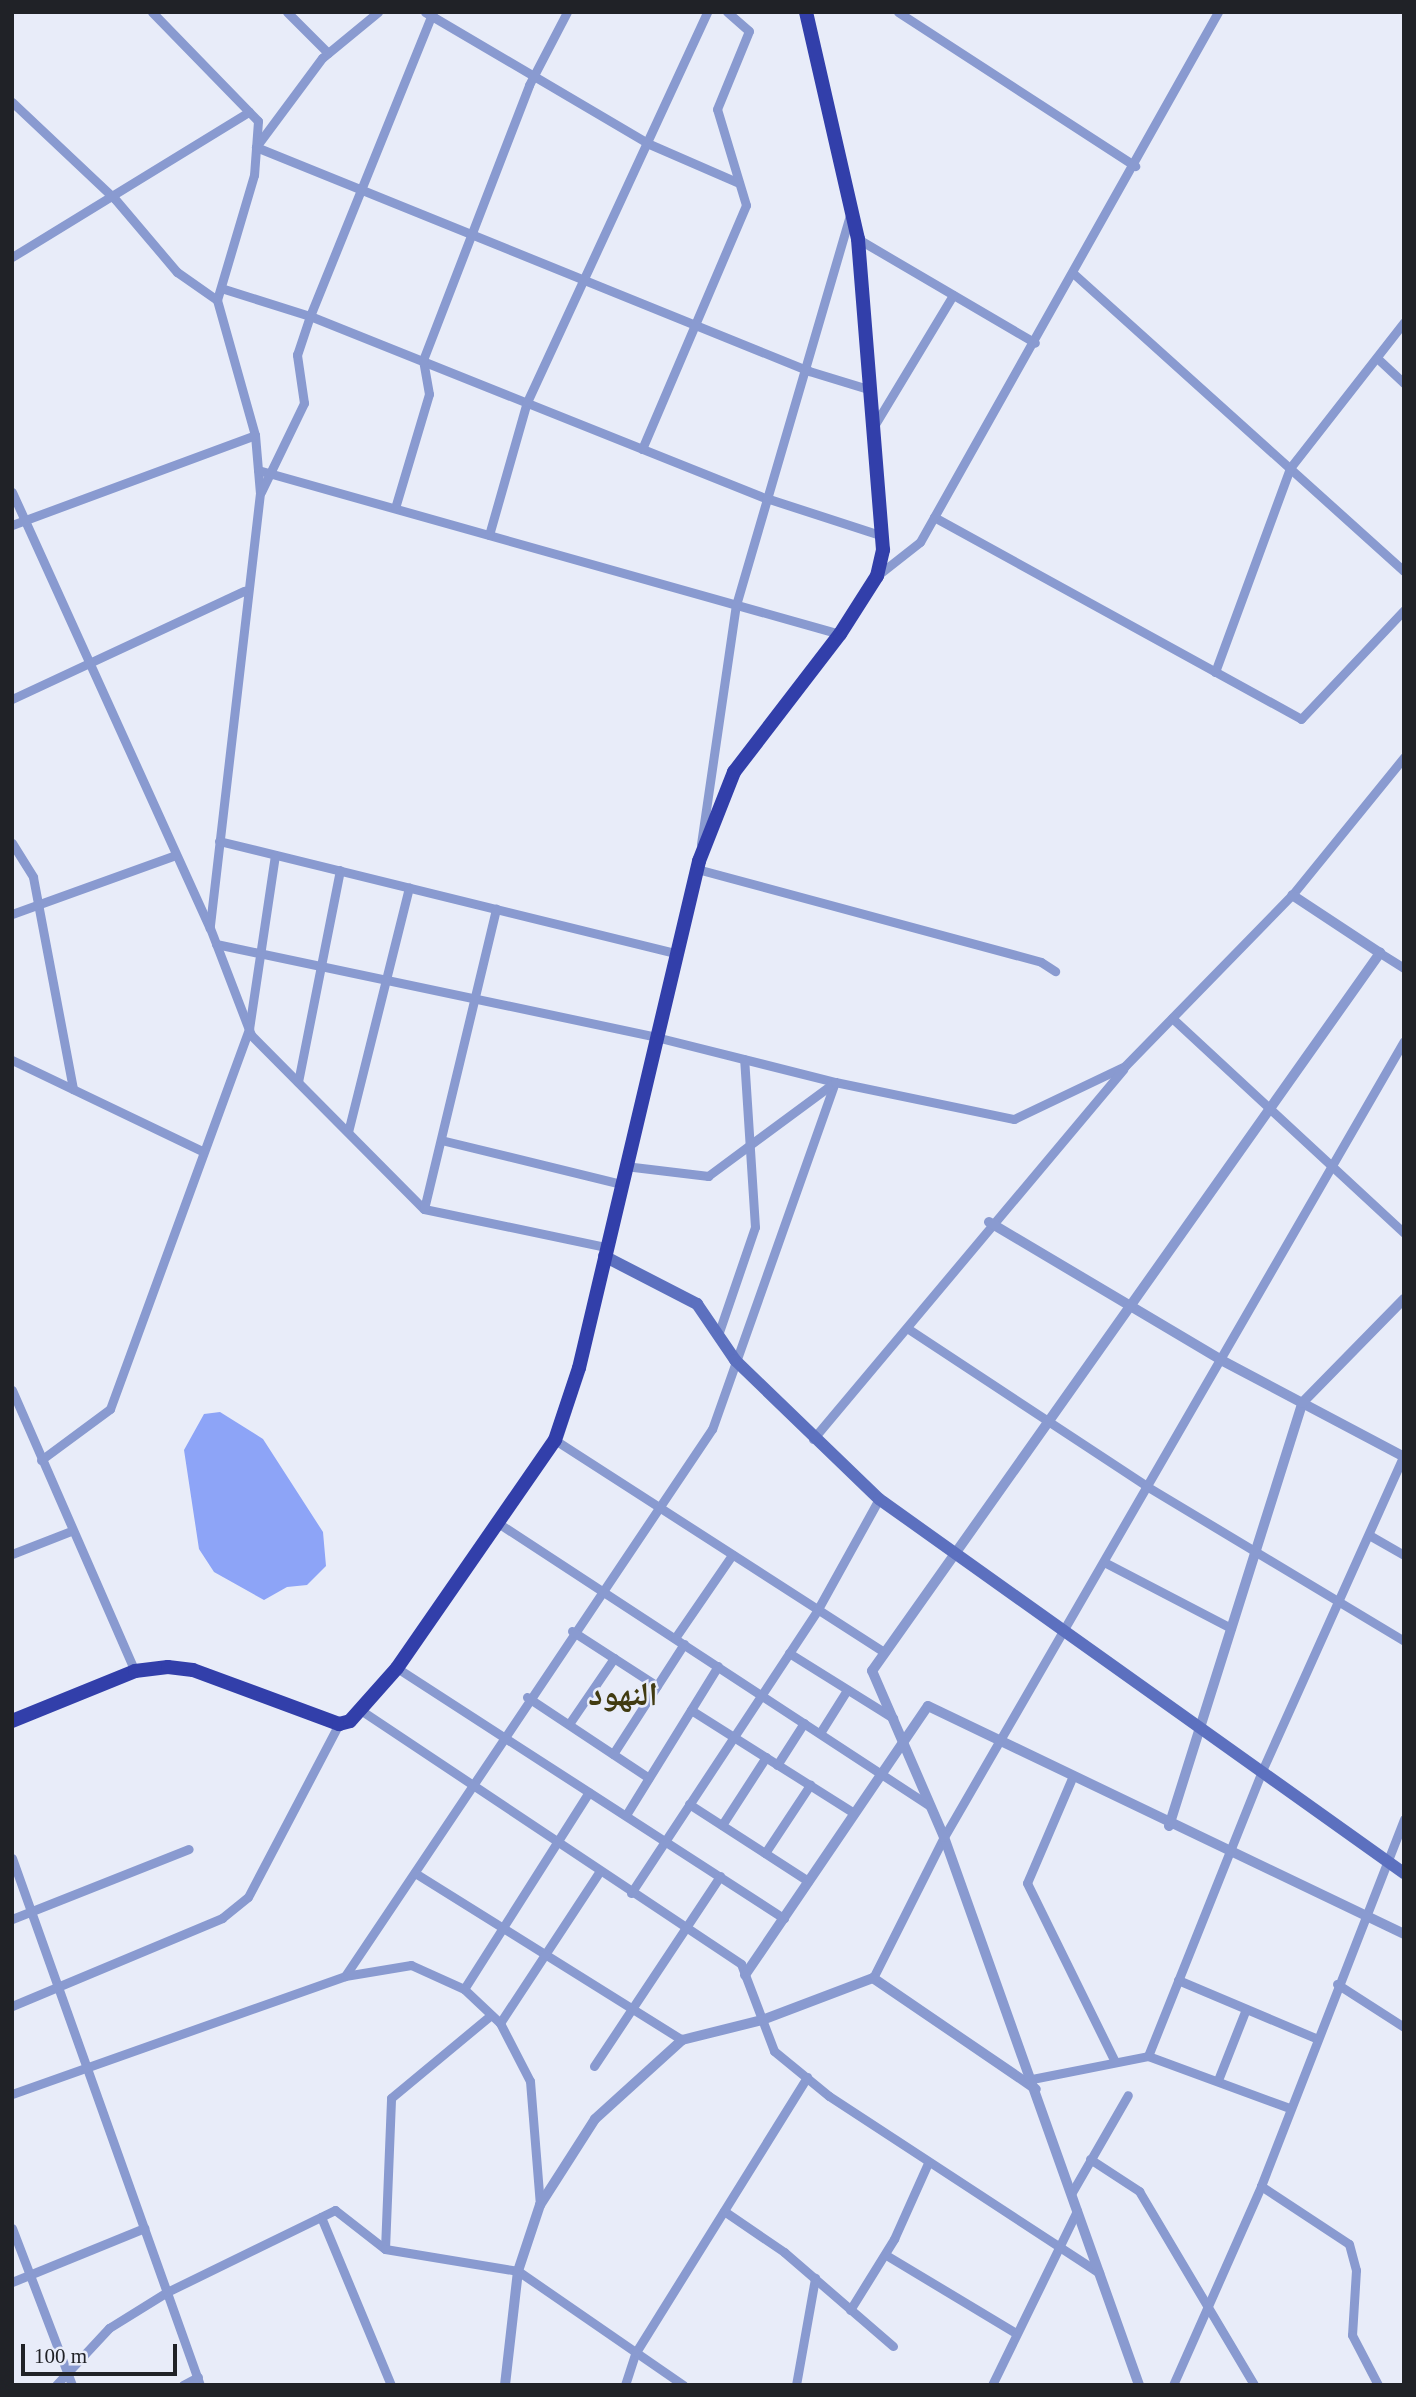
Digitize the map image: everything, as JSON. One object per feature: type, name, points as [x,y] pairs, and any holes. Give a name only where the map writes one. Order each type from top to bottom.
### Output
[{"type":"highway","points":[[12,1721],[135,1671],[193,1670],[339,1724],[362,1711],[397,1668],[555,1440],[605,1252],[697,865],[734,772],[840,634],[877,576],[883,536],[858,239],[806,12]]},
{"type":"main road","points":[[605,1252],[697,1304],[735,1360],[811,1441],[879,1499],[1404,1873]]},
{"type":"street","points":[[152,12],[258,121],[256,147],[217,300],[255,435],[260,493],[244,590],[210,928]]},
{"type":"street","points":[[287,12],[328,53]]},
{"type":"street","points":[[256,147],[328,53],[378,12]]},
{"type":"street","points":[[395,508],[429,394],[423,360],[534,76],[567,12]]},
{"type":"street","points":[[489,535],[527,402],[708,12]]},
{"type":"street","points":[[642,449],[746,205],[717,109],[749,31],[727,12]]},
{"type":"street","points":[[898,12],[1135,166]]},
{"type":"street","points":[[877,576],[920,542],[1135,166],[1218,12]]},
{"type":"street","points":[[260,493],[304,403],[297,355],[310,316],[430,14],[647,143],[739,183]]},
{"type":"street","points":[[12,102],[115,199],[177,272],[217,300]]},
{"type":"street","points":[[12,257],[115,199],[249,112]]},
{"type":"street","points":[[256,147],[809,372],[871,390]]},
{"type":"street","points":[[851,211],[809,372],[766,498],[736,605],[697,865],[1041,962],[1055,971]]},
{"type":"street","points":[[858,239],[1035,343]]},
{"type":"street","points":[[1074,274],[1404,571]]},
{"type":"street","points":[[221,288],[310,316],[766,498],[883,536]]},
{"type":"street","points":[[873,428],[953,295]]},
{"type":"street","points":[[1215,672],[1290,468],[1404,322]]},
{"type":"street","points":[[1377,358],[1404,383]]},
{"type":"street","points":[[12,525],[255,435]]},
{"type":"street","points":[[258,470],[840,634]]},
{"type":"street","points":[[12,492],[210,928],[249,1029],[424,1209],[605,1252]]},
{"type":"street","points":[[934,517],[1301,719],[1404,610]]},
{"type":"street","points":[[12,699],[244,590]]},
{"type":"street","points":[[811,1441],[907,1328],[989,1222],[1125,1066],[1292,895],[1404,757]]},
{"type":"street","points":[[219,841],[676,953]]},
{"type":"street","points":[[12,843],[33,877],[73,1089]]},
{"type":"street","points":[[12,914],[176,855]]},
{"type":"street","points":[[41,1460],[110,1409],[202,1151],[249,1029],[275,855]]},
{"type":"street","points":[[298,1082],[340,870]]},
{"type":"street","points":[[348,1132],[409,887]]},
{"type":"street","points":[[1292,895],[1404,968]]},
{"type":"street","points":[[424,1209],[496,908]]},
{"type":"street","points":[[216,944],[656,1037],[835,1083],[1014,1119],[1125,1066]]},
{"type":"street","points":[[1139,2385],[944,1837],[872,1671],[883,1651],[1272,1110],[1380,953]]},
{"type":"street","points":[[1172,1018],[1404,1233]]},
{"type":"street","points":[[505,2385],[519,2271],[540,2205],[595,2119],[682,2040],[762,2020],[873,1978],[944,1837],[1223,1361],[1404,1041]]},
{"type":"street","points":[[718,1335],[755,1227],[752,1144],[744,1059]]},
{"type":"street","points":[[12,1060],[202,1151]]},
{"type":"street","points":[[625,1166],[708,1176],[835,1083]]},
{"type":"street","points":[[345,1976],[474,1788],[501,1735],[656,1506],[712,1429],[835,1083]]},
{"type":"street","points":[[441,1140],[621,1184]]},
{"type":"street","points":[[989,1222],[1223,1361],[1403,1456],[1341,1601],[1261,1773],[1148,2056]]},
{"type":"street","points":[[1168,1826],[1302,1403],[1404,1299]]},
{"type":"street","points":[[907,1328],[1148,1487],[1256,1548],[1404,1641]]},
{"type":"street","points":[[12,1390],[71,1531],[135,1671]]},
{"type":"street","points":[[555,1440],[883,1651]]},
{"type":"street","points":[[631,1893],[818,1609],[879,1499]]},
{"type":"street","points":[[498,1522],[931,1806]]},
{"type":"street","points":[[12,1554],[71,1531]]},
{"type":"street","points":[[1369,1535],[1404,1555]]},
{"type":"street","points":[[675,1638],[732,1555]]},
{"type":"street","points":[[1104,1562],[1231,1628]]},
{"type":"street","points":[[572,1631],[657,1686]]},
{"type":"street","points":[[613,1754],[684,1644]]},
{"type":"street","points":[[789,1653],[893,1718]]},
{"type":"street","points":[[569,1724],[614,1658]]},
{"type":"street","points":[[626,1815],[718,1666]]},
{"type":"street","points":[[397,1668],[784,1918]]},
{"type":"street","points":[[820,1733],[847,1690]]},
{"type":"street","points":[[527,1697],[649,1778]]},
{"type":"street","points":[[745,1975],[880,1772],[928,1706],[1168,1826],[1365,1913],[1404,1934]]},
{"type":"street","points":[[691,1710],[854,1813]]},
{"type":"street","points":[[362,1711],[599,1872],[741,1964],[774,2051],[929,2163],[1056,2249],[1099,2273]]},
{"type":"street","points":[[777,1765],[804,1723]]},
{"type":"street","points":[[12,2006],[222,1918],[248,1897],[339,1724]]},
{"type":"street","points":[[722,1825],[766,1757]]},
{"type":"street","points":[[1072,1778],[1027,1883],[1115,2062]]},
{"type":"street","points":[[765,1853],[810,1785]]},
{"type":"street","points":[[464,1989],[589,1793]]},
{"type":"street","points":[[689,1804],[808,1881]]},
{"type":"street","points":[[1173,2385],[1261,2186],[1314,2038],[1404,1819]]},
{"type":"street","points":[[12,1919],[189,1849]]},
{"type":"street","points":[[12,1858],[85,2069],[199,2381],[183,2385]]},
{"type":"street","points":[[500,2023],[599,1872]]},
{"type":"street","points":[[415,1873],[505,1928],[628,2010],[682,2040]]},
{"type":"street","points":[[594,2066],[628,2010],[720,1877]]},
{"type":"street","points":[[12,2094],[345,1976],[411,1965],[464,1989],[500,2023],[530,2081],[540,2205]]},
{"type":"street","points":[[873,1978],[1034,2084],[1148,2056],[1289,2108]]},
{"type":"street","points":[[1178,1980],[1314,2038]]},
{"type":"street","points":[[1337,1984],[1404,2027]]},
{"type":"street","points":[[1218,2080],[1245,2009]]},
{"type":"street","points":[[385,2249],[391,2098],[491,2015]]},
{"type":"street","points":[[625,2385],[636,2351],[807,2077]]},
{"type":"street","points":[[1072,2194],[1129,2095]]},
{"type":"street","points":[[1090,2159],[1139,2191],[1254,2385]]},
{"type":"street","points":[[850,2310],[886,2255],[929,2163]]},
{"type":"street","points":[[1261,2186],[1349,2244],[1356,2270],[1352,2335],[1378,2385]]},
{"type":"street","points":[[56,2385],[70,2380],[110,2328],[167,2292],[335,2210],[385,2249],[519,2271],[683,2385]]},
{"type":"street","points":[[724,2211],[815,2278],[893,2346]]},
{"type":"street","points":[[992,2385],[1056,2249],[1077,2211]]},
{"type":"street","points":[[321,2217],[391,2385]]},
{"type":"street","points":[[12,2228],[70,2380]]},
{"type":"street","points":[[12,2282],[144,2228]]},
{"type":"street","points":[[886,2255],[1016,2333]]},
{"type":"street","points":[[796,2385],[815,2278]]},
{"type":"water","points":[[220,1412],[263,1439],[323,1532],[326,1566],[307,1585],[287,1587],[264,1600],[214,1572],[199,1549],[184,1450],[204,1414]]},
{"type":"district","name":"النهود","points":[[623,1695]]}]
